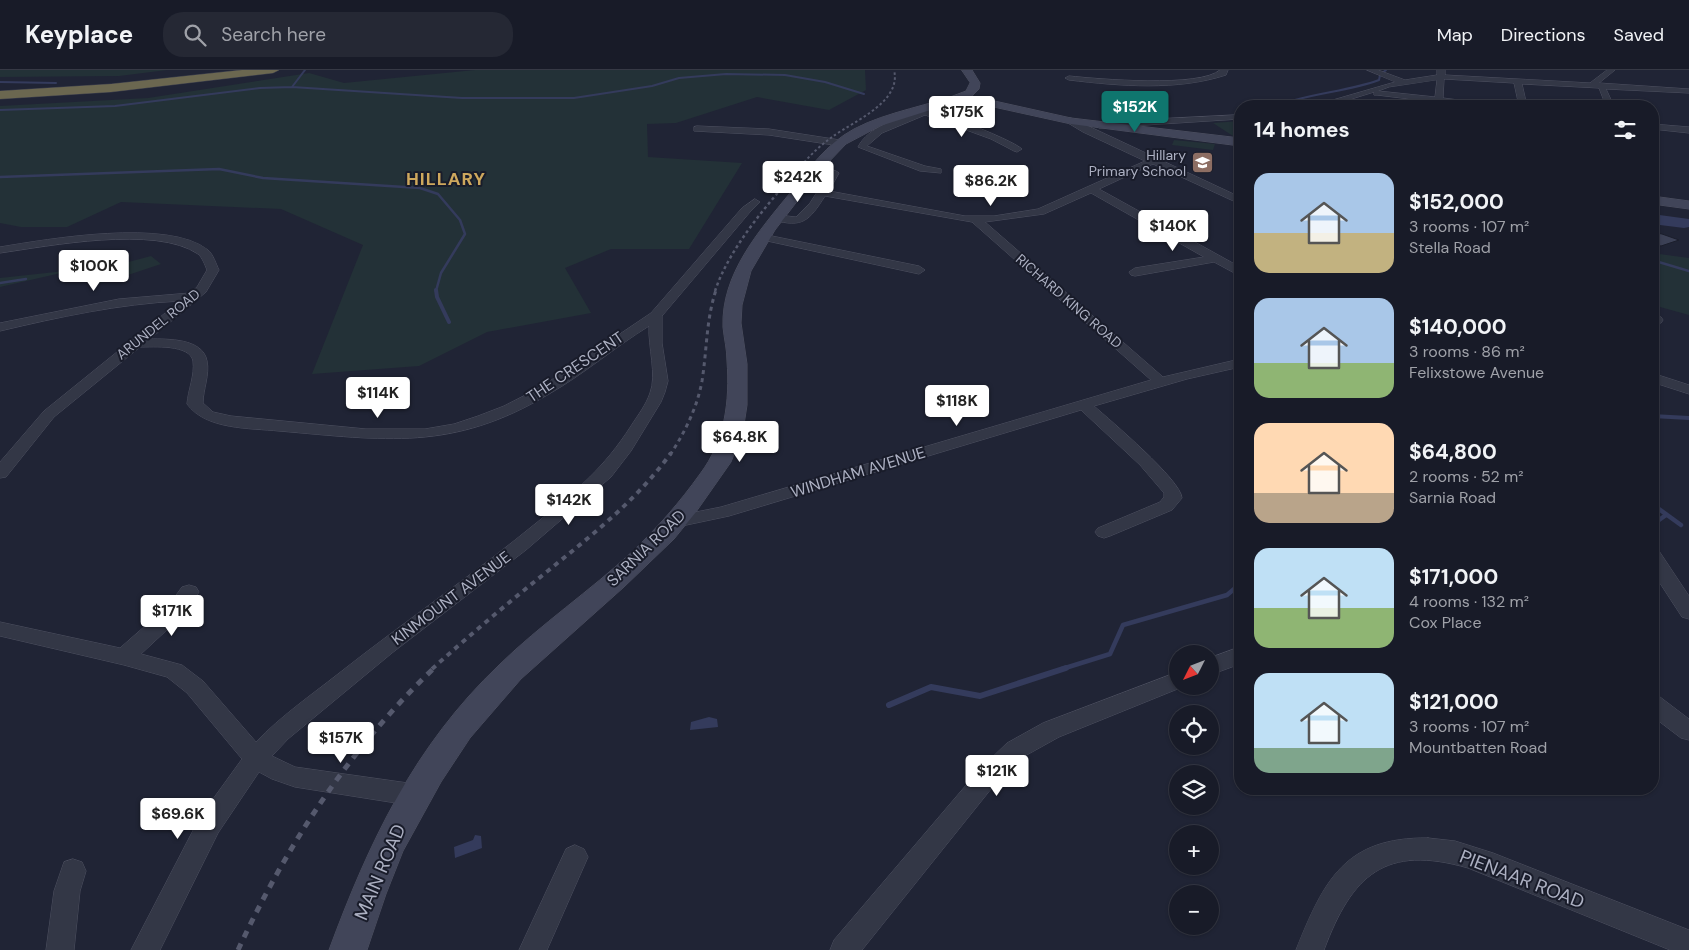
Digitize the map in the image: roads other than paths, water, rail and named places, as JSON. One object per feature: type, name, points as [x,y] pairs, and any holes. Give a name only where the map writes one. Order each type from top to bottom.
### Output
[{"type":"highway","points":[[0,88],[105,82],[232,70]]},
{"type":"highway","points":[[0,88],[134,82],[242,70]]},
{"type":"highway","points":[[0,96],[111,88],[273,70]]},
{"type":"main road","points":[[967,70],[974,79],[967,93]]},
{"type":"main road","points":[[967,93],[1014,109],[1071,121],[1234,141]]},
{"type":"main road","points":[[967,93],[1014,109]]},
{"type":"main road","name":"SARNIA ROAD","points":[[415,795],[455,734],[484,697],[512,669],[644,554],[677,521],[696,497],[724,455],[736,417],[738,386],[732,325],[734,305],[742,270],[762,237],[815,170],[840,143],[870,126],[922,111],[967,93]]},
{"type":"main road","points":[[1086,130],[1099,124]]},
{"type":"main road","points":[[1659,201],[1689,205]]},
{"type":"main road","name":"MAIN ROAD","points":[[348,950],[368,893],[390,842],[415,795]]},
{"type":"street","points":[[1069,78],[1108,82],[1184,82],[1217,76],[1223,73],[1224,70]]},
{"type":"street","points":[[1597,85],[1611,70]]},
{"type":"street","points":[[1373,71],[1404,82]]},
{"type":"street","points":[[1482,79],[1482,75],[1491,72]]},
{"type":"street","points":[[1343,100],[1404,82],[1441,74],[1482,79],[1597,85],[1688,93]]},
{"type":"street","points":[[1438,100],[1441,74]]},
{"type":"street","points":[[1516,80],[1522,100]]},
{"type":"street","points":[[1597,85],[1606,100]]},
{"type":"street","points":[[1370,92],[1419,100]]},
{"type":"street","points":[[938,171],[923,169],[862,147],[863,142],[893,124],[922,111],[994,137],[1017,149]]},
{"type":"street","points":[[1099,124],[1234,117]]},
{"type":"street","points":[[1160,132],[1164,123],[1169,120]]},
{"type":"street","points":[[1071,121],[1086,130],[1234,198]]},
{"type":"street","points":[[1659,127],[1689,130]]},
{"type":"street","points":[[697,129],[769,132],[840,143]]},
{"type":"street","points":[[823,193],[977,220],[1040,212],[1154,161]]},
{"type":"street","points":[[777,218],[794,220],[802,218],[823,193],[834,173],[815,170]]},
{"type":"street","points":[[1092,188],[1234,268]]},
{"type":"street","points":[[656,316],[746,210],[755,202]]},
{"type":"street","name":"RICHARD KING ROAD","points":[[977,220],[1161,382]]},
{"type":"street","name":"ARUNDEL ROAD","points":[[0,250],[108,237],[144,237],[176,240],[203,250],[210,256],[213,264],[212,275],[202,289],[49,414],[0,474]]},
{"type":"street","points":[[762,237],[919,270]]},
{"type":"street","points":[[1135,272],[1216,258]]},
{"type":"street","points":[[0,328],[100,305],[148,298],[193,297]]},
{"type":"street","name":"THE CRESCENT","points":[[137,343],[177,344],[198,353],[200,372],[194,389],[195,404],[202,412],[213,417],[281,426],[376,434],[412,434],[444,431],[465,425],[526,401],[587,363],[630,331],[656,316]]},
{"type":"street","name":"KINMOUNT AVENUE","points":[[145,950],[209,825],[256,758],[280,732],[317,700],[520,546],[605,473],[623,451],[654,402],[661,381],[655,338],[656,316]]},
{"type":"street","name":"WINDHAM AVENUE","points":[[677,521],[724,512],[1161,382],[1211,368],[1234,364]]},
{"type":"street","points":[[1659,379],[1689,390]]},
{"type":"street","points":[[1084,405],[1146,462],[1173,492],[1173,498],[1166,506],[1104,532]]},
{"type":"street","points":[[1659,566],[1689,612]]},
{"type":"street","points":[[124,657],[176,610],[189,592]]},
{"type":"street","points":[[4,634],[161,666],[184,678],[195,687],[256,758],[267,765],[295,777],[415,795]]},
{"type":"street","points":[[1219,663],[1234,657]]},
{"type":"street","points":[[844,950],[987,777],[1015,750],[1051,730],[1169,684]]},
{"type":"street","points":[[1659,708],[1689,731]]},
{"type":"street","name":"PIENAAR ROAD","points":[[1310,950],[1327,906],[1343,883],[1360,867],[1382,854],[1418,849],[1454,852],[1505,870],[1689,944]]},
{"type":"street","points":[[533,950],[576,857]]},
{"type":"street","points":[[60,950],[67,891],[73,871]]},
{"type":"water","points":[[709,717],[717,719],[718,727],[690,730],[691,722]]},
{"type":"water","points":[[475,835],[481,836],[482,848],[455,858],[454,847],[473,840]]},
{"type":"waterway","points":[[292,87],[305,70]]},
{"type":"waterway","points":[[1295,100],[1348,89],[1379,80],[1380,75],[1386,70]]},
{"type":"waterway","points":[[292,87],[462,98],[574,98],[652,86],[679,78],[726,74],[785,75],[825,82],[864,94]]},
{"type":"waterway","points":[[0,82],[56,83]]},
{"type":"waterway","points":[[0,110],[115,106],[260,88],[292,87]]},
{"type":"waterway","points":[[0,177],[219,169],[263,178],[420,188],[438,194],[460,220],[465,234],[441,273],[436,291]]},
{"type":"waterway","points":[[1659,220],[1684,223]]},
{"type":"waterway","points":[[1659,262],[1689,271]]},
{"type":"waterway","points":[[0,283],[26,279]]},
{"type":"waterway","points":[[436,291],[437,297],[449,322]]},
{"type":"waterway","points":[[1659,416],[1689,418]]},
{"type":"waterway","points":[[1659,509],[1681,525]]},
{"type":"waterway","points":[[1659,520],[1666,515]]},
{"type":"waterway","points":[[1062,669],[1110,654],[1123,625],[1227,595],[1234,589]]},
{"type":"waterway","points":[[889,705],[931,687],[980,696],[1066,668]]},
{"type":"railway","points":[[801,166],[828,140],[874,110],[884,101],[891,92],[895,81],[894,70]]},
{"type":"railway","points":[[715,291],[731,257],[752,224],[802,165]]},
{"type":"railway","points":[[670,455],[690,420],[700,391],[710,313],[716,290]]},
{"type":"railway","points":[[432,669],[614,516],[644,486],[671,453]]},
{"type":"railway","points":[[238,950],[277,873],[322,800],[374,731],[434,668]]},
{"type":"place","name":"Hillary Primary School","points":[[1202,163]]},
{"type":"district","name":"HILLARY","points":[[446,179]]}]
